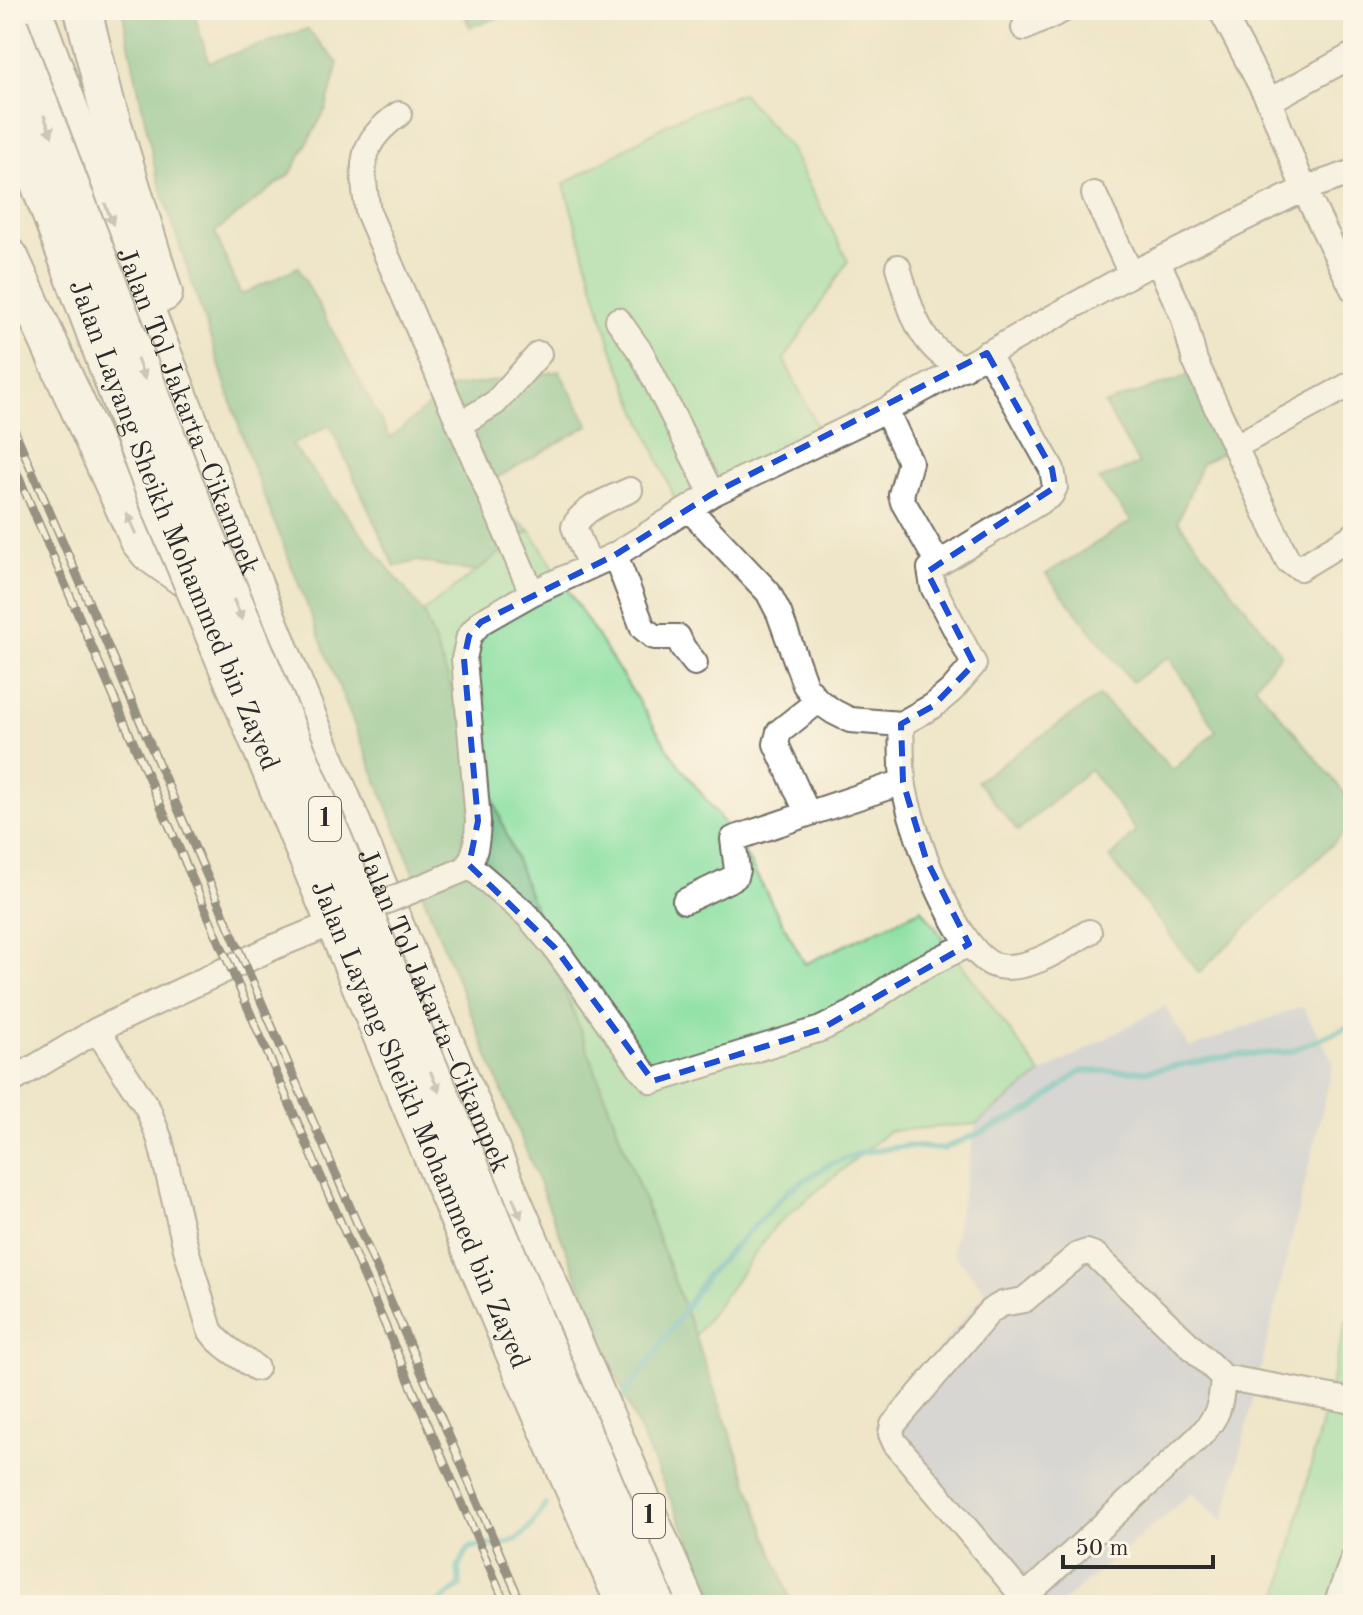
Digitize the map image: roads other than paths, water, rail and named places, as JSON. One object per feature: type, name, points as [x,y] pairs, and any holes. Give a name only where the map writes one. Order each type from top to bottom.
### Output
[{"type":"highway","name":"Jalan Tol Jakarta–Cikampek","points":[[33,10],[113,224],[279,646],[687,1605]]},
{"type":"highway","points":[[83,10],[106,102],[155,266],[279,646]]},
{"type":"highway","name":"Jalan Layang Sheikh Mohammed bin Zayed","points":[[10,27],[185,484],[657,1605]]},
{"type":"highway","name":"Jalan Layang Sheikh Mohammed bin Zayed","points":[[10,106],[157,499],[518,1362],[625,1605]]},
{"type":"highway","name":"1","points":[[10,119],[184,578],[617,1605]]},
{"type":"highway","points":[[10,257],[139,541],[149,553],[184,578]]},
{"type":"street","points":[[1024,28],[1063,10]]},
{"type":"street","points":[[1221,10],[1269,101],[1304,189],[1352,285]]},
{"type":"street","points":[[1269,101],[1353,55]]},
{"type":"street","points":[[399,114],[369,142],[363,156],[362,173],[368,212],[532,593]]},
{"type":"street","points":[[10,1082],[97,1030],[274,947],[466,867],[476,845],[478,821],[464,659],[469,636],[481,622],[532,593],[615,555],[712,494],[886,410],[1131,274],[1304,189],[1353,172]]},
{"type":"street","points":[[1094,194],[1131,274]]},
{"type":"street","points":[[1158,262],[1183,316],[1195,361],[1293,566],[1300,568],[1308,565],[1353,536]]},
{"type":"street","points":[[898,267],[923,337],[951,362],[964,368]]},
{"type":"street","points":[[618,320],[642,354],[712,494]]},
{"type":"street","points":[[689,509],[768,592],[779,613],[805,685],[818,701],[850,720],[901,724],[933,706],[952,690],[974,664],[930,578],[930,569],[1051,495],[1055,487],[1052,469],[987,353]]},
{"type":"street","points":[[460,424],[495,403],[539,354]]},
{"type":"street","points":[[1236,446],[1353,383]]},
{"type":"street","points":[[886,410],[910,462],[901,495],[903,502],[938,563]]},
{"type":"street","points":[[590,566],[574,527],[577,520],[583,513],[630,490]]},
{"type":"street","points":[[615,555],[643,628],[654,637],[678,637],[695,663]]},
{"type":"street","points":[[807,812],[776,744],[776,737],[818,701]]},
{"type":"street","points":[[901,724],[903,782],[932,873],[943,901],[982,960],[1003,967],[1032,962],[1089,932]]},
{"type":"street","points":[[685,901],[735,877],[733,839],[903,782]]},
{"type":"street","points":[[466,867],[528,916],[653,1081],[821,1029],[853,1013],[909,974],[969,944]]},
{"type":"street","points":[[97,1030],[148,1109],[160,1140],[186,1249],[210,1330],[218,1342],[256,1368]]},
{"type":"street","points":[[1223,1377],[1221,1404],[1216,1419],[1032,1590],[1024,1592],[1015,1587],[895,1443],[891,1434],[893,1425],[990,1311],[1002,1304],[1024,1300],[1078,1255],[1087,1252],[1095,1255],[1223,1377],[1353,1401]]},
{"type":"street","points":[[1336,1605],[1353,1559]]},
{"type":"waterway","points":[[615,1407],[707,1275],[789,1190],[828,1165],[864,1152],[907,1146],[943,1149],[1031,1110],[1081,1071],[1147,1071],[1235,1055],[1288,1052],[1353,1025]]},
{"type":"waterway","points":[[436,1605],[460,1586],[458,1568],[469,1548],[516,1539],[528,1530],[545,1505]]},
{"type":"railway","points":[[10,420],[522,1605]]},
{"type":"railway","points":[[10,457],[506,1605]]}]
